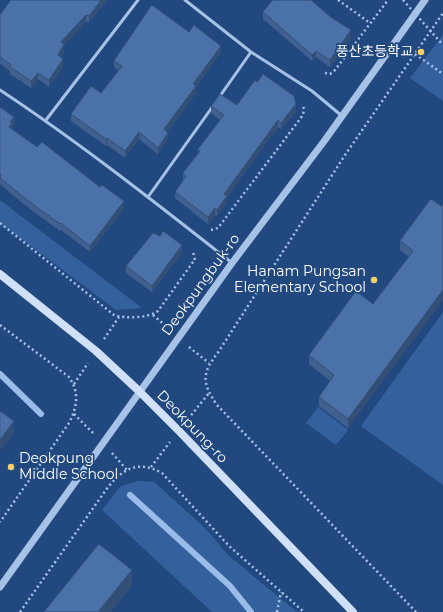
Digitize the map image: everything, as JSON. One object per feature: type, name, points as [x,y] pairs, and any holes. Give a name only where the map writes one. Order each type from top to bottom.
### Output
[{"type":"main road","name":"Deokpung-ro","points":[[0,274],[96,350],[140,392],[353,612]]},
{"type":"street","name":"Deokpungbuk-ro","points":[[0,587],[232,263],[342,116],[425,0]]},
{"type":"lane","points":[[46,120],[138,0]]},
{"type":"lane","points":[[185,0],[251,52],[312,91],[342,116]]},
{"type":"lane","points":[[148,197],[251,52]]},
{"type":"lane","points":[[0,90],[46,120],[232,263]]},
{"type":"path","points":[[338,0],[370,23]]},
{"type":"path","points":[[326,73],[330,74],[335,70],[387,0]]},
{"type":"path","points":[[403,0],[443,45]]},
{"type":"path","points":[[416,612],[217,405],[206,386],[205,376],[209,363],[219,351],[345,155],[443,13]]},
{"type":"path","points":[[415,54],[443,74]]},
{"type":"path","points":[[210,230],[218,228],[303,115],[304,109],[302,104]]},
{"type":"path","points":[[0,224],[114,315],[119,317],[146,316],[153,315],[158,312],[193,262],[193,252]]},
{"type":"path","points":[[0,325],[69,377],[74,384],[77,396],[77,405],[69,423],[0,522]]},
{"type":"path","points":[[20,612],[108,487],[117,477],[127,470],[138,467],[151,467],[162,473],[230,546],[304,612]]},
{"type":"path","points":[[278,612],[281,592]]},
{"type":"shaded area","points":[[443,35],[443,101],[410,78]]},
{"type":"shaded area","points":[[0,200],[142,308],[116,310],[11,231],[0,225]]},
{"type":"shaded area","points":[[443,312],[443,485],[361,426]]},
{"type":"shaded area","points":[[318,407],[348,430],[336,445],[306,423]]},
{"type":"shaded area","points":[[138,481],[154,482],[206,529],[228,555],[297,612],[212,612],[102,510],[121,486]]},
{"type":"building","points":[[11,0],[101,0],[89,16],[86,15],[61,42],[64,44],[58,55],[63,59],[49,80],[38,73],[31,81],[10,67],[11,65],[0,57],[0,15]]},
{"type":"building","points":[[273,0],[311,0],[332,18],[351,30],[330,60],[316,51],[312,55],[263,12]]},
{"type":"building","points":[[152,5],[189,32],[194,25],[221,46],[193,84],[196,86],[164,129],[168,133],[158,148],[139,132],[125,151],[71,114],[91,86],[101,93],[122,66],[114,61]]},
{"type":"building","points":[[263,74],[294,96],[296,104],[281,123],[278,120],[224,194],[227,196],[217,210],[215,208],[208,217],[175,192],[186,176],[183,173],[200,151],[198,149],[224,115],[211,106],[220,94],[237,105],[255,80],[257,82]]},
{"type":"building","points":[[0,107],[14,117],[10,122],[12,123],[9,127],[37,147],[42,142],[100,187],[102,185],[124,201],[90,246],[0,178]]},
{"type":"building","points":[[431,199],[441,206],[443,204],[443,290],[348,419],[319,397],[334,375],[309,355],[356,291],[373,304],[413,251],[400,241]]},
{"type":"building","points":[[163,231],[182,245],[152,286],[126,266],[153,233],[160,236]]},
{"type":"building","points":[[0,411],[14,421],[0,440]]},
{"type":"building","points":[[99,544],[132,570],[98,612],[44,612]]},
{"type":"waterway","points":[[0,374],[41,414]]},
{"type":"waterway","points":[[130,495],[230,586],[251,612]]},
{"type":"place","name":"풍산초등학교","points":[[421,52]]},
{"type":"place","name":"Hanam Pungsan Elementary School","points":[[374,280]]},
{"type":"place","name":"Deokpung Middle School","points":[[11,467]]}]
